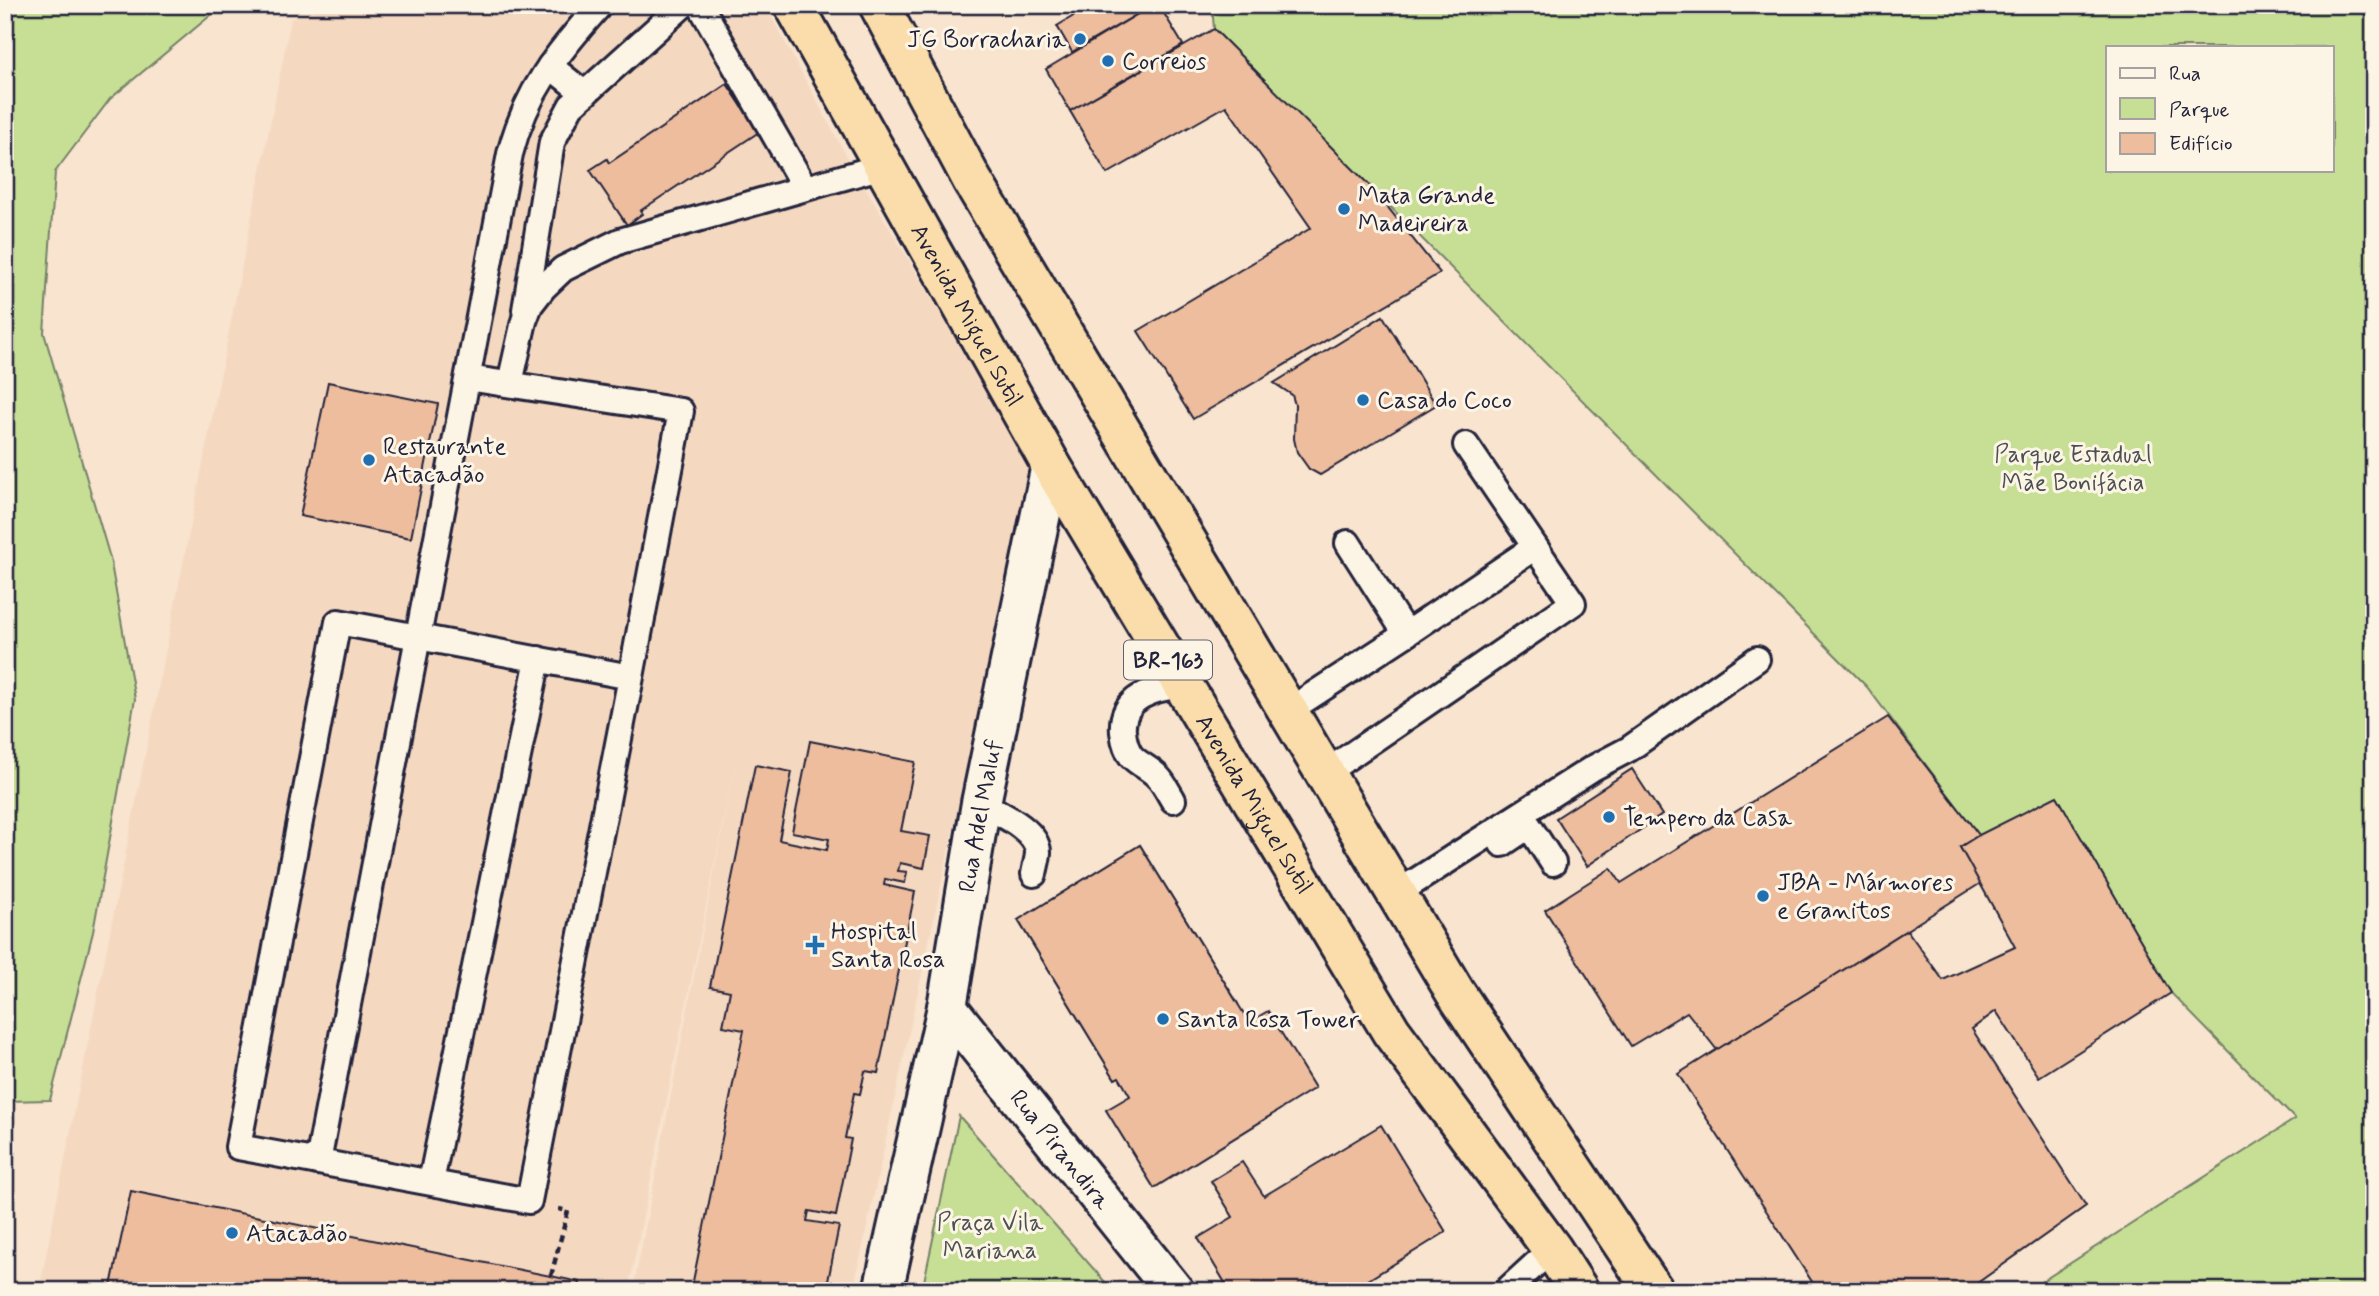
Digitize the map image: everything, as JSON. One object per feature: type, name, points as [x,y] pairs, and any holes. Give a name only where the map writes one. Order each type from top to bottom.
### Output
[{"type":"highway","name":"Avenida Miguel Sutil","points":[[794,5],[1051,465],[1391,1031],[1552,1249],[1578,1291]]},
{"type":"highway","name":"BR-163","points":[[879,5],[972,180],[1455,992],[1654,1291]]},
{"type":"street","name":"Rua Adel Maluf","points":[[883,1291],[947,1007],[981,803],[1051,465]]},
{"type":"street","name":"Rua Pirandira","points":[[947,1007],[1174,1291]]},
{"type":"lane","points":[[318,1161],[517,126],[534,89],[565,45],[600,5]]},
{"type":"lane","points":[[510,383],[524,321],[539,279],[552,142],[572,106],[683,5]]},
{"type":"lane","points":[[700,5],[805,188]]},
{"type":"lane","points":[[550,66],[585,94]]},
{"type":"lane","points":[[539,279],[620,241],[883,166]]},
{"type":"lane","points":[[492,250],[539,279]]},
{"type":"lane","points":[[468,377],[681,411],[631,677],[529,1201],[238,1147],[338,622],[631,677]]},
{"type":"lane","points":[[1325,773],[1573,603],[1466,445]]},
{"type":"lane","points":[[1348,543],[1406,634]]},
{"type":"lane","points":[[1288,711],[1535,547]]},
{"type":"lane","points":[[431,1182],[538,659]]},
{"type":"lane","points":[[1401,900],[1593,768],[1629,749],[1757,659]]},
{"type":"lane","points":[[1173,800],[1157,775],[1131,755],[1124,740],[1122,725],[1134,700],[1155,689],[1184,685]]},
{"type":"lane","points":[[981,803],[1031,835],[1038,850],[1034,874]]},
{"type":"lane","points":[[1401,900],[1530,826],[1553,863]]},
{"type":"lane","points":[[1506,1291],[1552,1249]]},
{"type":"path","points":[[529,1201],[568,1211],[551,1276]]},
{"type":"shaded area","points":[[328,5],[765,5],[847,157],[1032,466],[853,1291],[633,1291],[736,759],[628,1291],[39,1291],[291,19]]},
{"type":"green space","points":[[5,5],[223,5],[110,99],[55,172],[44,333],[110,558],[135,699],[93,932],[50,1100],[5,1101]]},
{"type":"green space","name":"Parque Estadual Mãe Bonifácia","points":[[1212,5],[2374,5],[2374,1291],[2027,1291],[2295,1119],[2171,993],[2057,796],[1979,835],[1867,687],[1214,29]]},
{"type":"green space","name":"Praça Vila Mariana","points":[[959,1116],[1113,1291],[922,1291]]},
{"type":"building","points":[[1066,5],[1092,5],[1076,15]]},
{"type":"building","name":"JG Borracharia","points":[[1092,5],[1153,5],[1072,52],[1057,26]]},
{"type":"building","name":"Correios","points":[[1153,5],[1159,5],[1183,45],[1070,111],[1046,69]]},
{"type":"building","name":"Mata Grande Madeireira","points":[[1214,29],[1374,190],[1440,273],[1193,419],[1138,331],[1311,228],[1226,106],[1107,174],[1070,111]]},
{"type":"building","points":[[727,84],[759,132],[640,211],[642,214],[627,225],[590,170],[607,159],[609,163]]},
{"type":"building","name":"Casa do Coco","points":[[1383,316],[1436,405],[1320,475],[1309,469],[1297,452],[1294,439],[1295,405],[1292,395],[1274,383]]},
{"type":"building","name":"Restaurante Atacadão","points":[[328,382],[438,404],[411,538],[300,516]]},
{"type":"building","name":"JBA - Mármores e Granitos","points":[[1888,717],[1979,835],[1960,847],[1981,883],[1717,1050],[1687,1012],[1631,1046],[1545,910],[1611,868],[1621,883]]},
{"type":"building","points":[[810,741],[915,762],[901,831],[930,836],[924,868],[900,863],[898,871],[907,872],[905,883],[885,879],[884,885],[915,892],[878,1073],[865,1071],[860,1094],[854,1093],[845,1138],[851,1139],[836,1216],[809,1211],[807,1221],[839,1226],[826,1291],[691,1291],[744,1030],[723,1026],[730,991],[710,987],[755,765],[792,772],[779,840],[827,850],[829,839],[792,832]]},
{"type":"building","name":"Tempero da Casa","points":[[1632,769],[1662,815],[1587,866],[1556,818]]},
{"type":"building","points":[[2057,796],[2171,993],[2039,1077],[1996,1011],[1972,1029],[2086,1206],[1966,1291],[1818,1291],[1678,1074],[1907,930],[1943,980],[2015,947],[1960,847]]},
{"type":"building","points":[[1140,845],[1238,1004],[1115,1079],[1018,920]]},
{"type":"building","name":"Santa Rosa Tower","points":[[1140,845],[1249,1022],[1268,1011],[1315,1088],[1154,1188],[1106,1110],[1130,1096],[1119,1077],[1115,1079],[1018,920]]},
{"type":"building","points":[[1381,1125],[1446,1232],[1350,1291],[1230,1291],[1198,1238],[1233,1217],[1211,1181],[1242,1162],[1264,1196]]},
{"type":"building","name":"Atacadão","points":[[131,1191],[580,1282],[578,1291],[110,1291]]},
{"type":"place","name":"JG Borracharia","points":[[1080,39]]},
{"type":"place","name":"Correios","points":[[1108,61]]},
{"type":"place","name":"Mata Grande Madeireira","points":[[1344,209]]},
{"type":"place","name":"Casa do Coco","points":[[1363,400]]},
{"type":"place","name":"Restaurante Atacadão","points":[[369,460]]},
{"type":"place","name":"Tempero da Casa","points":[[1609,817]]},
{"type":"place","name":"JBA - Mármores e Granitos","points":[[1763,896]]},
{"type":"place","name":"Hospital Santa Rosa","points":[[815,945]]},
{"type":"place","name":"Santa Rosa Tower","points":[[1163,1019]]},
{"type":"place","name":"Atacadão","points":[[232,1233]]}]
